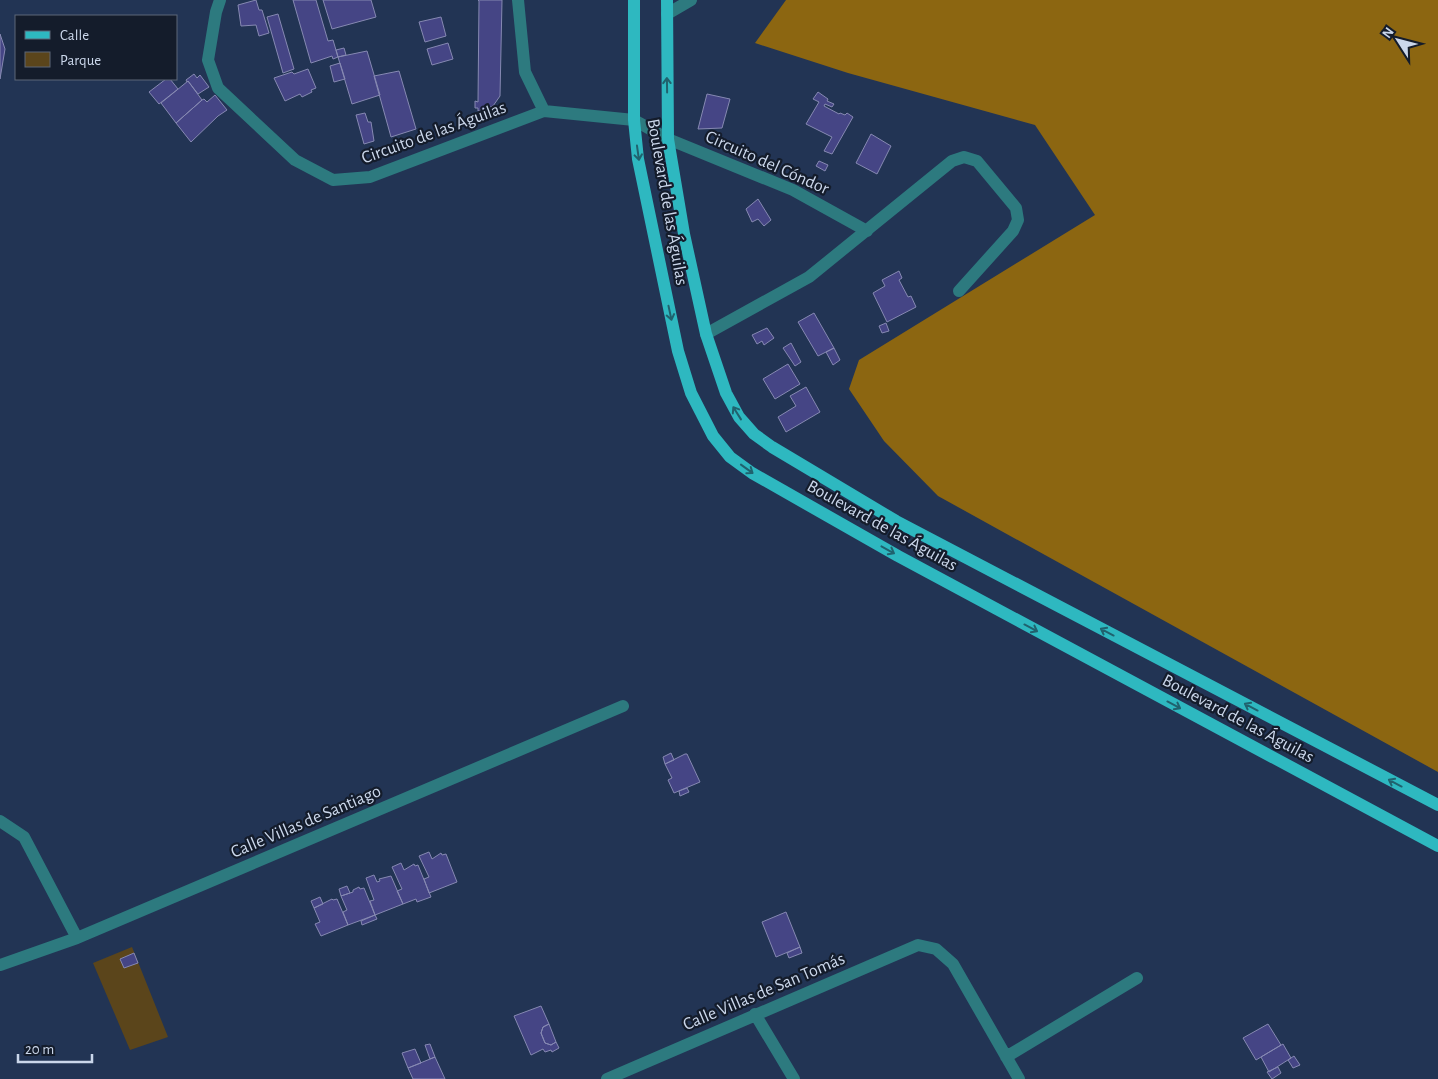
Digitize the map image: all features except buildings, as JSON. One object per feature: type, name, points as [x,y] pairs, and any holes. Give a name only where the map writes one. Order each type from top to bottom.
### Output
[{"type":"main road","name":"Boulevard de las Águilas","points":[[634,0],[634,120],[638,159],[678,351],[695,402],[713,436],[730,457],[752,473],[898,556],[1438,846]]},
{"type":"main road","name":"Boulevard de las Águilas","points":[[667,0],[668,139],[684,234],[706,334],[726,393],[738,416],[754,434],[896,521],[1438,805]]},
{"type":"street","name":"Circuito de las Águilas","points":[[220,0],[216,12],[208,60],[218,88],[294,160],[333,180],[370,177],[544,111],[634,120],[668,139]]},
{"type":"street","points":[[518,0],[525,72],[544,111]]},
{"type":"street","points":[[667,14],[691,0]]},
{"type":"street","name":"Circuito del Cóndor","points":[[668,139],[793,190],[867,232]]},
{"type":"street","points":[[706,334],[809,277],[867,232],[952,161],[964,158],[977,161],[1016,208],[1018,220],[1014,230],[959,291]]},
{"type":"street","name":"Calle Villas de Santiago","points":[[0,965],[77,938],[624,706]]},
{"type":"street","points":[[0,821],[24,837],[77,938]]},
{"type":"street","name":"Calle Villas de San Tomás","points":[[607,1079],[918,945],[936,949],[953,964],[1006,1057]]},
{"type":"street","points":[[1020,1079],[1006,1057],[1137,978]]},
{"type":"street","points":[[755,1014],[794,1079]]},
{"type":"green space","points":[[132,947],[168,1037],[130,1050],[93,963]]},
{"type":"shaded area","points":[[786,0],[1438,0],[1438,772],[938,496],[884,441],[849,389],[859,360],[1095,215],[1035,125],[848,73],[755,43]]}]
